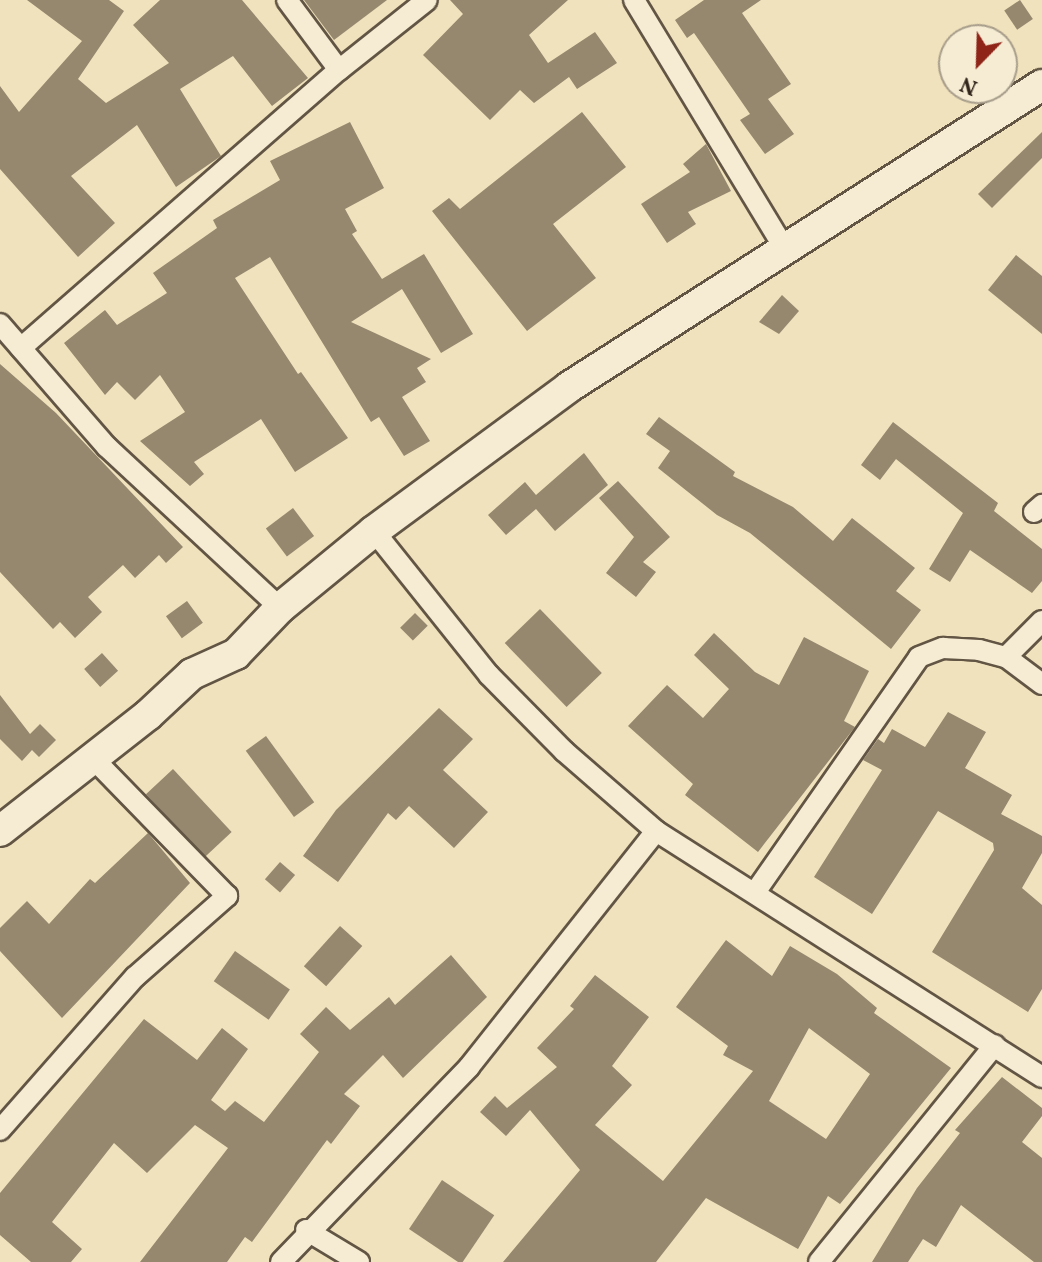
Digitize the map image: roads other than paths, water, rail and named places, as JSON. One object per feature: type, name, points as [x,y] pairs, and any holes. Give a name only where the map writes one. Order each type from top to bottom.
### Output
[{"type":"main road","points":[[0,831],[192,674],[236,654],[280,608],[374,531],[569,387],[783,246],[1038,94]]},
{"type":"street","points":[[287,0],[339,70]]},
{"type":"street","points":[[21,348],[339,70],[427,0]]},
{"type":"street","points":[[634,0],[783,246]]},
{"type":"street","points":[[0,324],[107,447],[280,608]]},
{"type":"street","points":[[374,531],[489,675],[564,751],[656,831],[756,891],[1042,1077]]},
{"type":"street","points":[[1006,657],[1042,621]]},
{"type":"street","points":[[756,891],[919,657],[943,648],[1006,657],[1042,684]]},
{"type":"street","points":[[0,1130],[135,977],[227,896],[92,757]]},
{"type":"street","points":[[281,1262],[306,1230],[469,1067],[656,831]]},
{"type":"street","points":[[819,1262],[995,1045]]},
{"type":"street","points":[[306,1230],[359,1262]]}]
